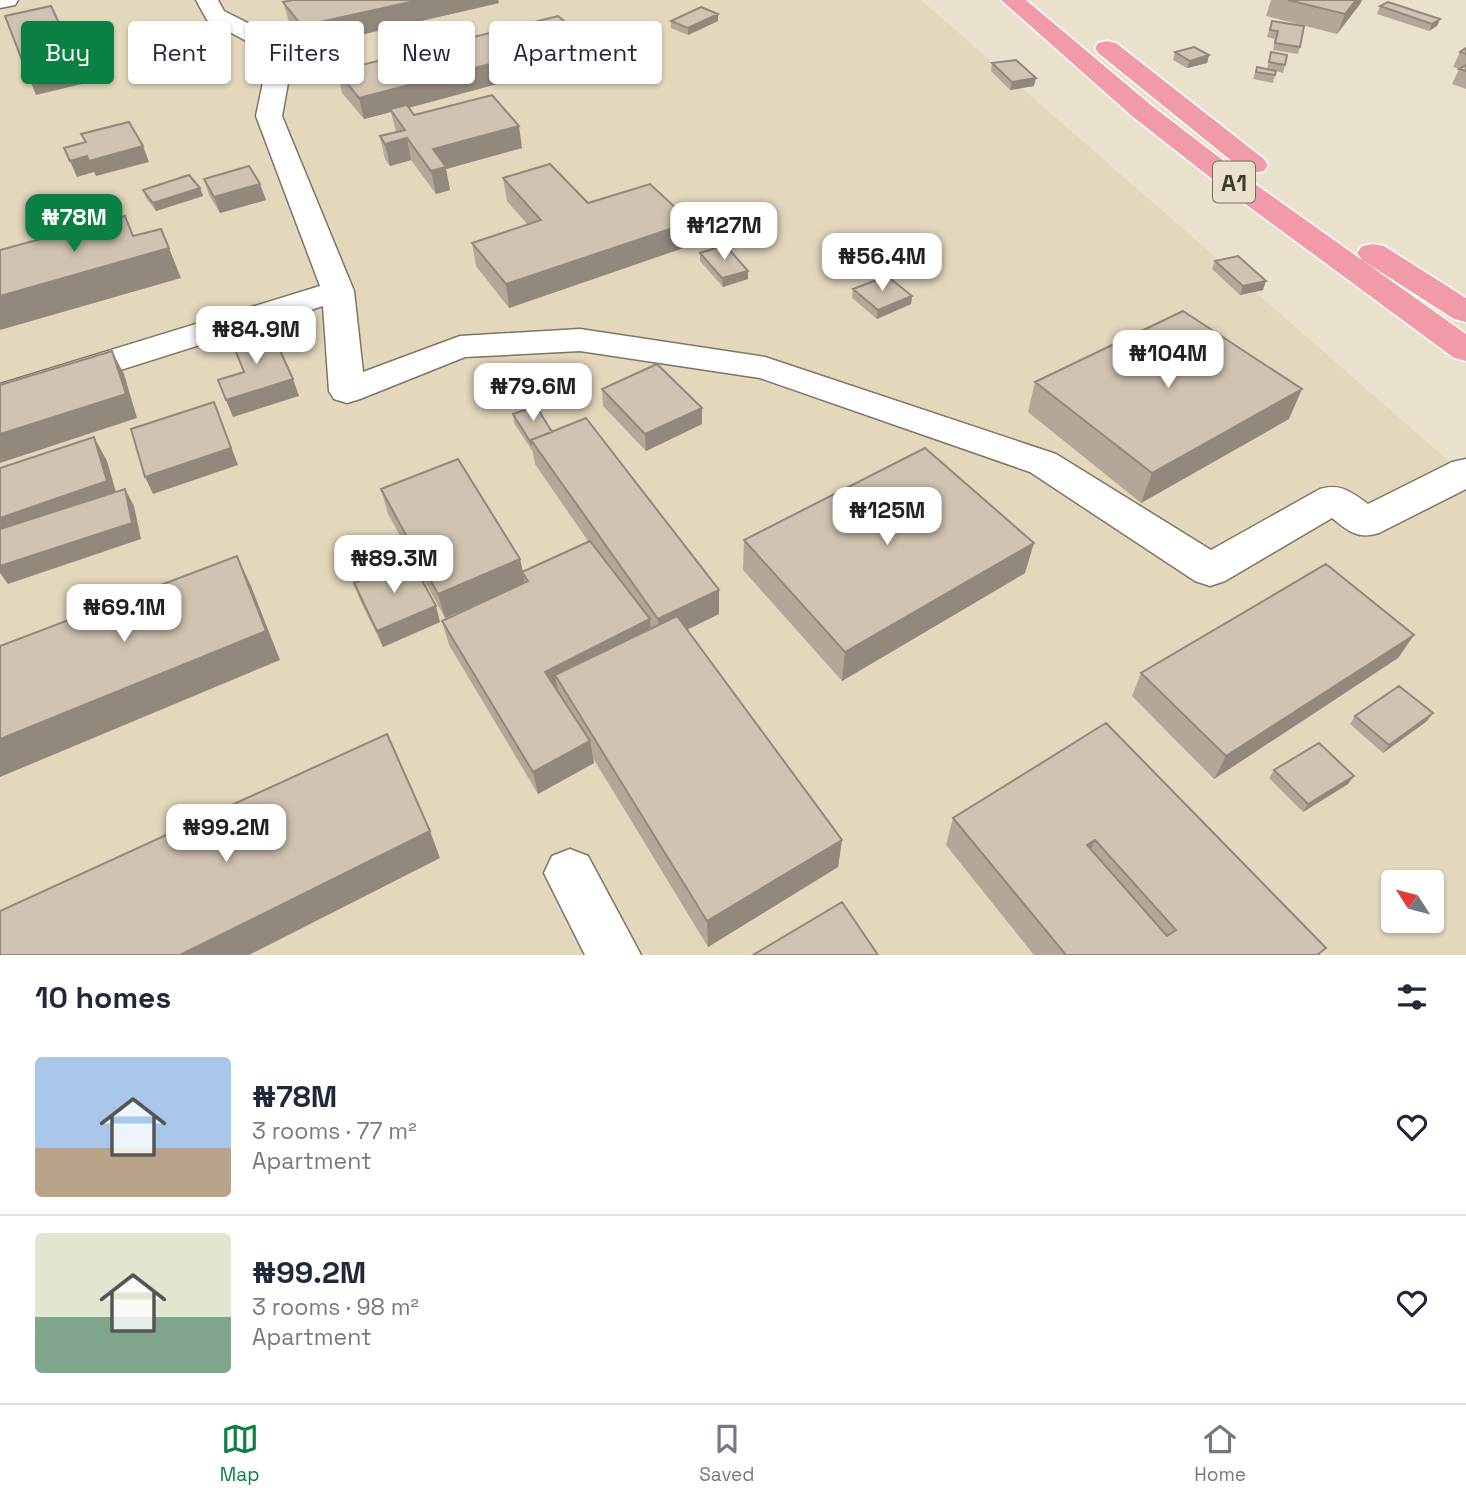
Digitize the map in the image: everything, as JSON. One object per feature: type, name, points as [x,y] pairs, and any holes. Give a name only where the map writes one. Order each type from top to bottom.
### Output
[{"type":"highway","name":"A1","points":[[1012,0],[1142,111],[1231,180],[1466,350]]},
{"type":"highway","name":"A1","points":[[1045,0],[1276,183],[1401,272],[1466,312]]},
{"type":"lane","points":[[0,1],[7,0]]},
{"type":"lane","points":[[207,0],[215,15],[282,50],[269,116],[338,291],[347,391],[460,347],[580,340],[765,368],[1043,463],[1210,570],[1334,499],[1365,523],[1466,472]]},
{"type":"lane","points":[[0,396],[338,291]]},
{"type":"lane","points":[[570,873],[614,955]]},
{"type":"shaded area","points":[[0,0],[921,0],[1466,476],[1466,955],[0,955]]},
{"type":"building","points":[[419,0],[324,21],[298,21],[283,2]]},
{"type":"building","points":[[1288,0],[1356,0],[1345,14]]},
{"type":"building","points":[[1388,2],[1440,19],[1432,24],[1380,6]]},
{"type":"building","points":[[51,6],[58,21],[21,21],[21,57],[5,16]]},
{"type":"building","points":[[701,7],[718,14],[688,28],[671,21]]},
{"type":"building","points":[[558,16],[564,21],[538,21]]},
{"type":"building","points":[[1272,21],[1304,26],[1300,47],[1275,43],[1278,31],[1270,30]]},
{"type":"building","points":[[489,33],[489,64],[475,68],[475,37]]},
{"type":"building","points":[[1194,47],[1209,55],[1190,61],[1175,52]]},
{"type":"building","points":[[1271,52],[1287,55],[1285,65],[1269,62]]},
{"type":"building","points":[[1016,60],[1036,78],[1012,82],[992,63]]},
{"type":"building","points":[[378,61],[378,84],[413,84],[359,98],[348,84],[364,84],[364,64]]},
{"type":"building","points":[[1257,67],[1276,71],[1275,75],[1256,72]]},
{"type":"building","points":[[492,95],[519,126],[433,149],[446,167],[431,171],[407,138],[385,144],[380,136],[405,130],[390,109],[407,105],[414,115]]},
{"type":"building","points":[[129,122],[143,146],[89,161],[87,156],[70,161],[64,148],[86,142],[81,134]]},
{"type":"building","points":[[550,164],[588,203],[650,184],[691,222],[506,284],[472,243],[541,220],[503,178]]},
{"type":"building","points":[[249,166],[260,184],[214,197],[204,179]]},
{"type":"building","points":[[189,175],[200,188],[153,203],[143,190]]},
{"type":"building","points":[[125,216],[133,236],[161,229],[169,248],[0,296],[0,250]]},
{"type":"building","points":[[725,245],[748,271],[722,278],[700,253]]},
{"type":"building","points":[[1238,256],[1266,281],[1243,286],[1215,261]]},
{"type":"building","points":[[887,276],[912,296],[878,310],[853,289]]},
{"type":"building","points":[[1183,311],[1302,389],[1152,473],[1035,382]]},
{"type":"building","points":[[271,331],[293,379],[226,400],[218,380],[244,372],[232,342]]},
{"type":"building","points":[[112,351],[126,394],[0,434],[0,385]]},
{"type":"building","points":[[657,364],[702,408],[645,434],[602,389]]},
{"type":"building","points":[[214,402],[231,448],[145,477],[131,429]]},
{"type":"building","points":[[536,406],[552,432],[531,440],[531,443],[513,414]]},
{"type":"building","points":[[586,418],[719,590],[658,619],[531,440]]},
{"type":"building","points":[[94,437],[107,481],[0,518],[0,468]]},
{"type":"building","points":[[925,448],[1034,543],[845,652],[744,540]]},
{"type":"building","points":[[458,459],[520,559],[438,594],[381,489]]},
{"type":"building","points":[[125,489],[132,523],[0,566],[0,529]]},
{"type":"building","points":[[590,541],[650,619],[545,672],[590,741],[533,772],[442,621],[528,581],[522,572]]},
{"type":"building","points":[[237,556],[266,631],[0,739],[0,646]]},
{"type":"building","points":[[411,560],[436,606],[377,631],[354,583]]},
{"type":"building","points":[[1326,564],[1414,635],[1226,756],[1141,673]]},
{"type":"building","points":[[677,616],[842,840],[707,921],[555,675]]},
{"type":"building","points":[[1399,686],[1433,713],[1389,745],[1355,716]]},
{"type":"building","points":[[1106,723],[1326,948],[1317,955],[1066,955],[953,818]],"holes":[[[1095,840],[1176,930],[1167,936],[1087,845]]]},
{"type":"building","points":[[387,734],[430,831],[180,955],[0,955],[0,911]]},
{"type":"building","points":[[1319,743],[1354,776],[1308,804],[1274,770]]},
{"type":"building","points":[[842,902],[878,955],[753,955]]}]
